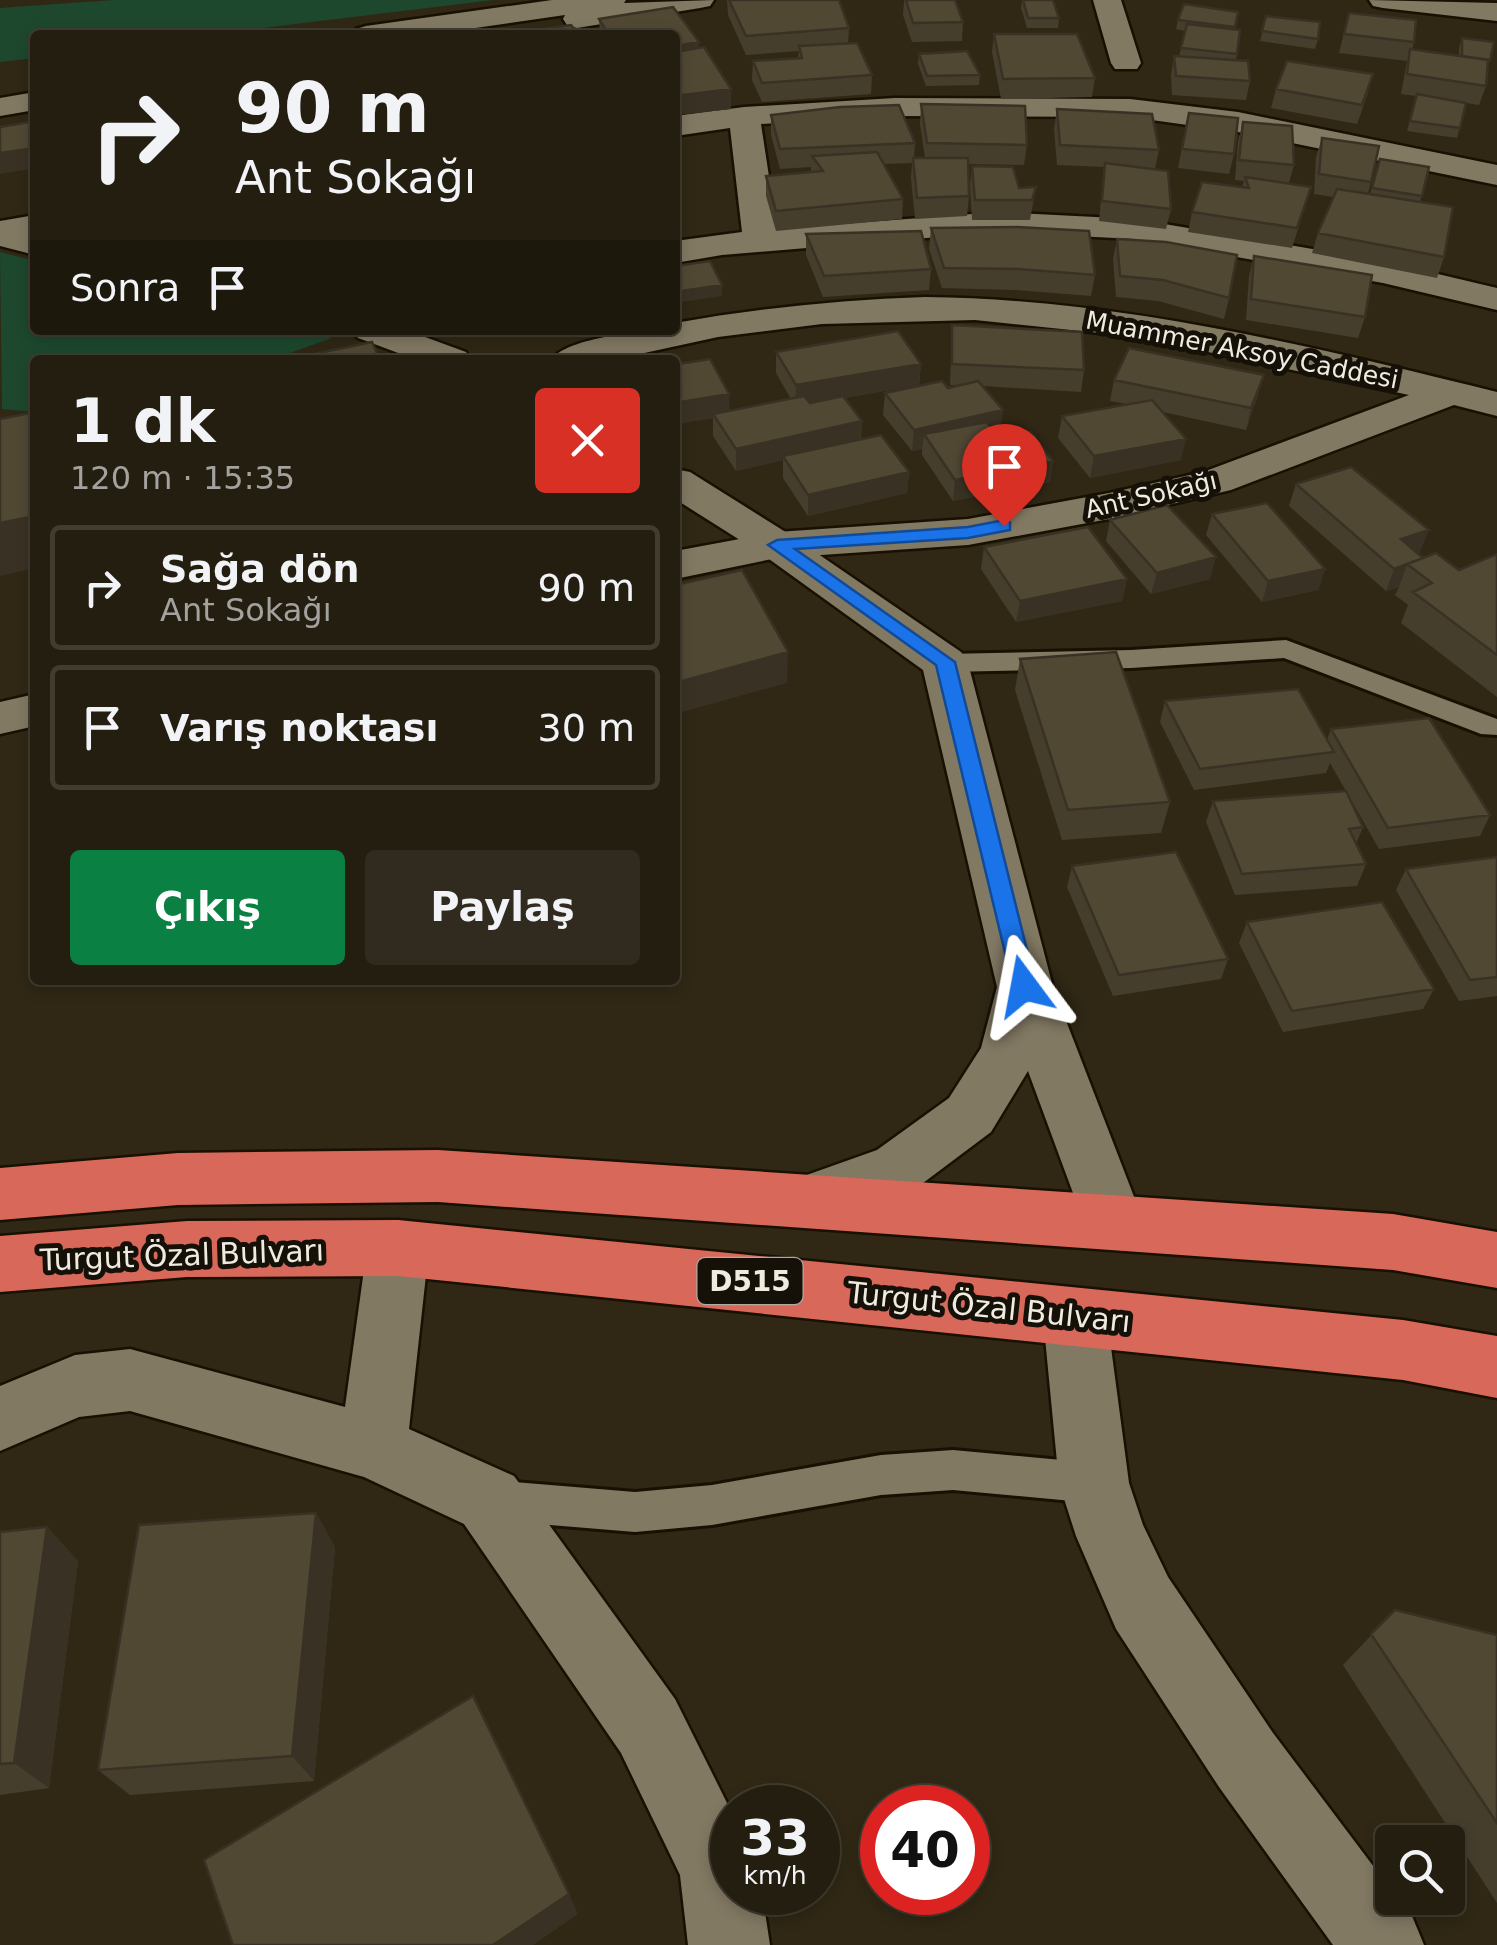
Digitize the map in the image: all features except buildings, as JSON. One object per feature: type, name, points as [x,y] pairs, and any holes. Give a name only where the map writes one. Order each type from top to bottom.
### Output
[{"type":"highway","points":[[0,1194],[178,1180],[438,1176],[1393,1242],[1497,1260]]},
{"type":"highway","name":"Turgut Özal Bulvarı","points":[[0,1264],[187,1249],[398,1248],[1403,1350],[1497,1367]]},
{"type":"street","points":[[401,30],[612,0]]},
{"type":"street","points":[[503,30],[700,0]]},
{"type":"street","points":[[1108,0],[1126,64]]},
{"type":"street","points":[[1382,0],[1497,12]]},
{"type":"street","points":[[0,89],[30,85]]},
{"type":"street","points":[[0,106],[30,102]]},
{"type":"street","points":[[680,125],[744,116],[896,107],[1130,108],[1491,163]]},
{"type":"street","points":[[744,116],[761,241]]},
{"type":"street","points":[[680,251],[998,222],[1135,229],[1383,272],[1497,299]]},
{"type":"street","points":[[0,233],[30,227]]},
{"type":"street","points":[[0,233],[30,242]]},
{"type":"street","name":"Muammer Aksoy Caddesi","points":[[680,334],[792,318],[975,309],[1095,320],[1206,338],[1497,404]]},
{"type":"street","points":[[384,335],[435,355]]},
{"type":"street","name":"Muammer Aksoy Caddesi","points":[[586,355],[636,340],[671,335]]},
{"type":"street","name":"Ant Sokağı","points":[[680,564],[777,545],[968,532],[1110,506],[1216,481],[1452,392]]},
{"type":"street","points":[[680,484],[777,545],[945,662],[1024,986],[1112,1220]]},
{"type":"street","points":[[0,718],[30,711]]},
{"type":"street","points":[[810,1200],[898,1168],[970,1115],[1008,1054],[1024,986]]},
{"type":"street","points":[[374,1448],[398,1248]]},
{"type":"street","points":[[1075,1317],[1094,1482],[1111,1536],[1142,1603],[1246,1760],[1383,1945]]},
{"type":"street","points":[[0,1419],[75,1386],[130,1380],[374,1448],[490,1500],[648,1726],[719,1870],[729,1945]]},
{"type":"lane","points":[[945,662],[1131,659],[1286,649],[1491,727]]},
{"type":"lane","points":[[490,1500],[635,1512],[712,1505],[899,1474],[954,1470],[1094,1482]]},
{"type":"green space","points":[[114,0],[493,0],[246,30],[30,30],[30,59],[0,62],[0,8]]},
{"type":"green space","points":[[0,252],[30,260],[30,335],[332,338],[284,355],[30,355],[30,412],[2,409]]},
{"type":"route","points":[[1004,526],[777,545],[945,662],[1024,986]]}]
